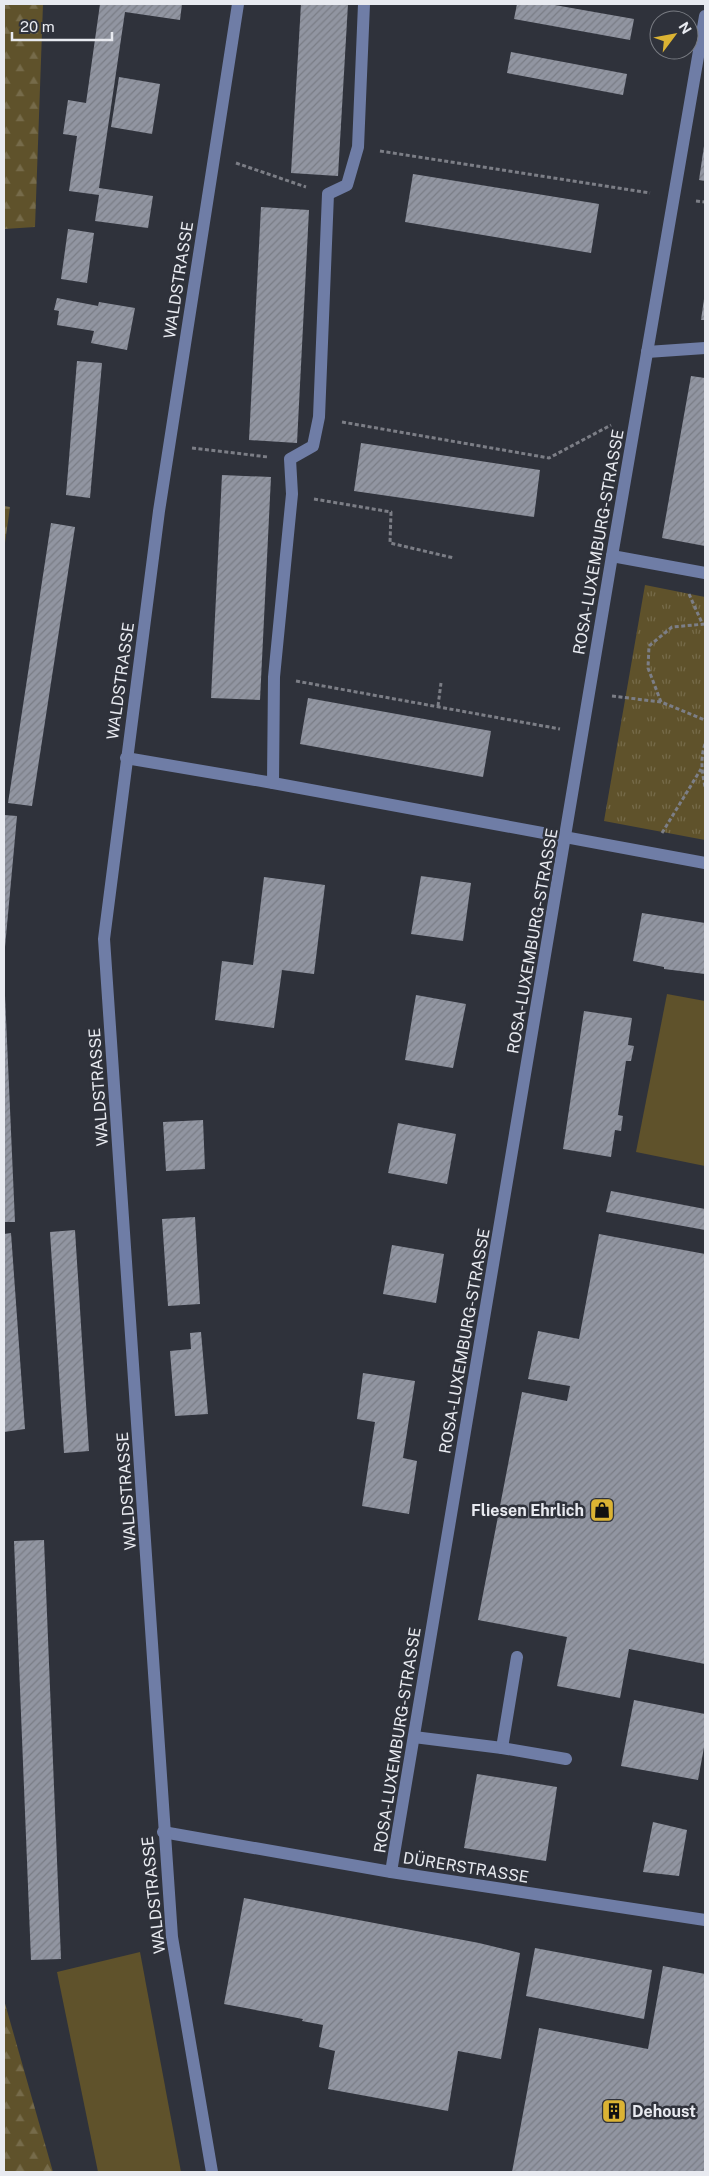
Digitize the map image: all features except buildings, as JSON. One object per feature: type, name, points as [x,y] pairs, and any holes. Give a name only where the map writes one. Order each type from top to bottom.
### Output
[{"type":"street","name":"WALDSTRASSE","points":[[212,2172],[172,1937],[163,1832],[143,1503],[104,939],[126,758],[169,445],[238,4]]},
{"type":"street","points":[[272,783],[274,677],[292,494],[290,459],[313,446],[319,418],[328,194],[347,185],[358,147],[364,4]]},
{"type":"street","name":"ROSA-LUXEMBURG-STRASSE","points":[[391,1872],[612,556],[705,16]]},
{"type":"street","points":[[647,352],[705,348]]},
{"type":"street","points":[[612,556],[705,573]]},
{"type":"street","points":[[126,758],[705,863]]},
{"type":"street","points":[[502,1748],[517,1657]]},
{"type":"street","points":[[414,1737],[502,1748],[566,1759]]},
{"type":"street","name":"DÜRERSTRASSE","points":[[163,1832],[391,1872],[705,1920]]},
{"type":"path","points":[[358,147],[674,197]]},
{"type":"path","points":[[214,156],[328,194]]},
{"type":"path","points":[[319,418],[549,458],[637,412]]},
{"type":"path","points":[[169,445],[290,459]]},
{"type":"path","points":[[292,494],[391,512],[390,543],[454,558]]},
{"type":"path","points":[[660,702],[648,668],[649,646],[672,627],[705,624]]},
{"type":"path","points":[[274,677],[583,734]]},
{"type":"path","points":[[438,706],[441,683]]},
{"type":"path","points":[[590,694],[660,702],[705,720]]},
{"type":"path","points":[[705,744],[701,769],[705,787]]},
{"type":"path","points":[[651,852],[701,769]]},
{"type":"green space","points":[[4,4],[43,4],[35,227],[4,229]]},
{"type":"green space","points":[[4,506],[10,507],[4,550]]},
{"type":"green space","points":[[645,585],[705,597],[705,840],[604,821]]},
{"type":"green space","points":[[667,994],[705,1001],[705,1166],[636,1152]]},
{"type":"green space","points":[[140,1952],[181,2172],[98,2172],[57,1972]]},
{"type":"green space","points":[[4,2000],[53,2172],[4,2172]]},
{"type":"place","name":"Fliesen Ehrlich","points":[[602,1510]]},
{"type":"place","name":"Dehoust","points":[[614,2111]]}]
